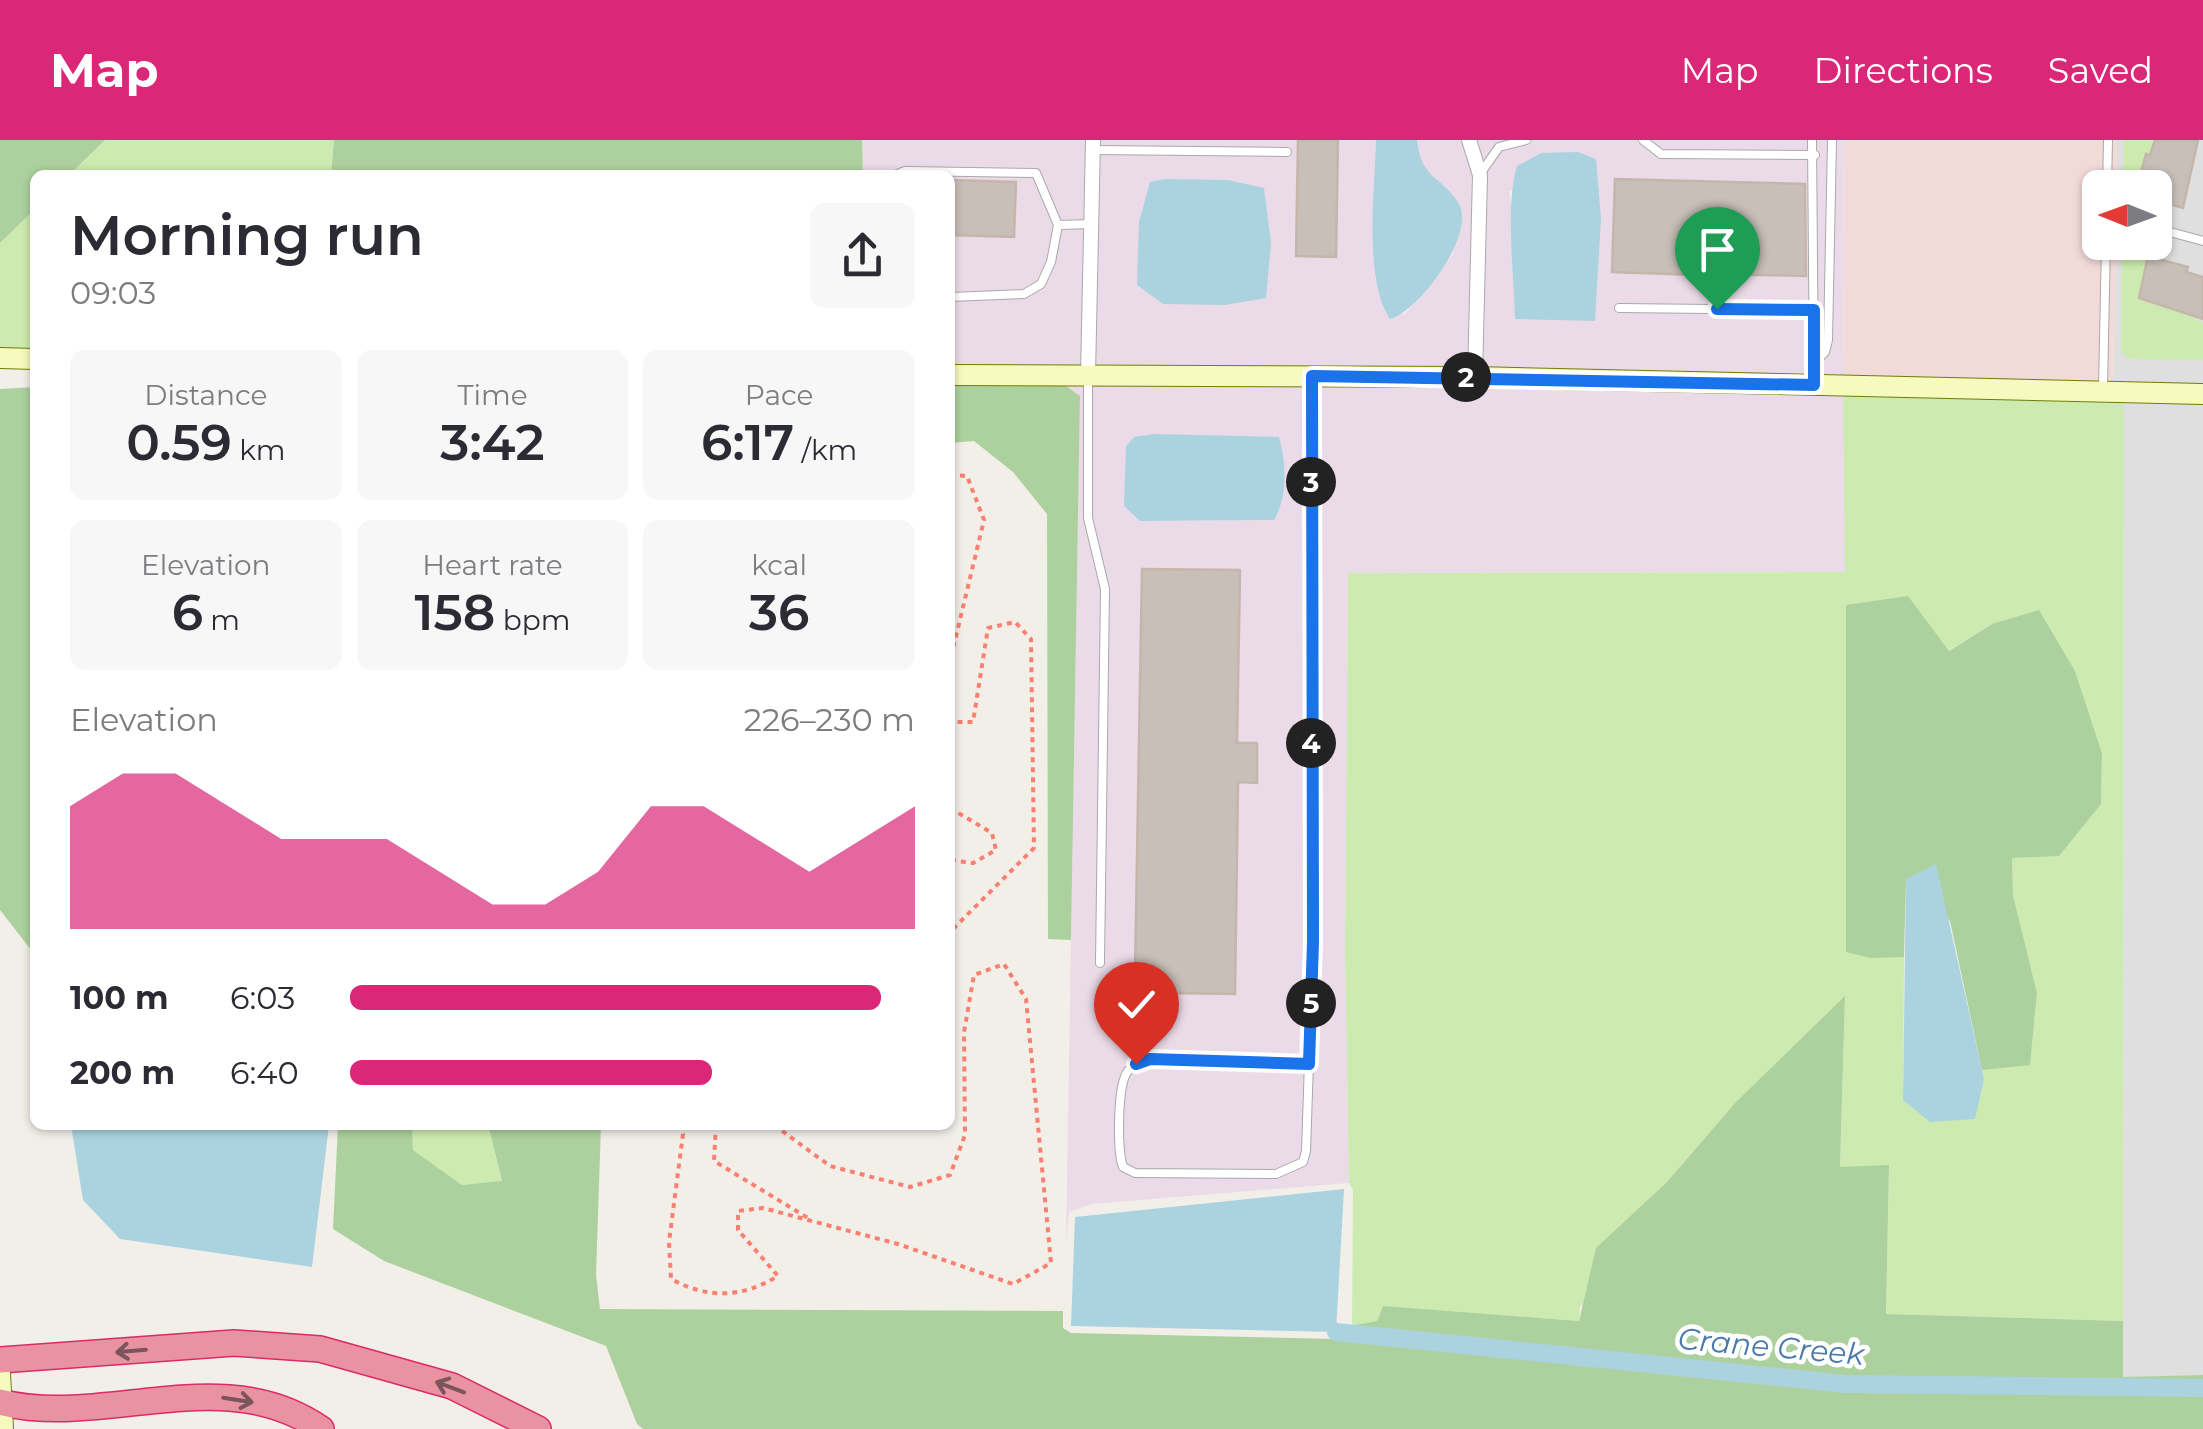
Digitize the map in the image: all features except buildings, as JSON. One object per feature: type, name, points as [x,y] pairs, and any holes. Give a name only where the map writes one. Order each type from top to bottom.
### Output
[{"type":"highway","points":[[0,1360],[234,1343],[320,1349],[452,1386],[538,1429]]},
{"type":"highway","points":[[2,1412],[227,1397],[271,1406],[322,1429]]},
{"type":"main road","points":[[0,358],[30,359]]},
{"type":"main road","points":[[955,375],[1475,377],[2203,394]]},
{"type":"main road","points":[[0,1373],[2,1412]]},
{"type":"street","points":[[1469,140],[1480,175],[1475,377]]},
{"type":"street","points":[[1088,375],[1093,145]]},
{"type":"lane","points":[[1480,175],[1500,147],[1526,140]]},
{"type":"lane","points":[[1643,140],[1661,154],[1814,156]]},
{"type":"lane","points":[[1812,140],[1814,385]]},
{"type":"lane","points":[[1814,363],[1825,352],[1828,340],[1832,140]]},
{"type":"lane","points":[[2107,170],[2108,140]]},
{"type":"lane","points":[[1093,145],[1287,152]]},
{"type":"lane","points":[[955,171],[1036,172],[1058,225],[1051,262],[1041,284],[1024,294],[955,296]]},
{"type":"lane","points":[[1058,225],[1092,224]]},
{"type":"lane","points":[[2172,233],[2203,241]]},
{"type":"lane","points":[[2103,391],[2106,260]]},
{"type":"lane","points":[[1619,308],[1814,310]]},
{"type":"lane","points":[[1088,375],[1088,518],[1105,589],[1100,963]]},
{"type":"lane","points":[[1309,1064],[1150,1059],[1136,1064],[1126,1072],[1121,1089],[1123,1167],[1135,1173],[1276,1174],[1303,1162],[1306,1151],[1309,1064],[1313,942],[1312,376]]},
{"type":"path","points":[[955,476],[966,476],[984,520],[955,640]]},
{"type":"path","points":[[955,722],[973,722],[988,628],[1016,622],[1031,640],[1034,848],[955,927]]},
{"type":"path","points":[[955,811],[992,833],[996,850],[974,863],[955,861]]},
{"type":"path","points":[[681,1130],[684,1134],[668,1242],[671,1279],[696,1292],[752,1292],[778,1276],[738,1230],[738,1210],[763,1208],[898,1244],[1012,1284],[1051,1263],[1026,999],[1004,964],[974,975],[964,1032],[964,1136],[950,1175],[910,1187],[830,1166],[781,1130]]},
{"type":"path","points":[[716,1130],[714,1161],[812,1221]]},
{"type":"shaded area","points":[[862,140],[1376,140],[1375,278],[1404,315],[1453,254],[1459,205],[1420,163],[1417,140],[1845,140],[1843,377],[955,366],[955,170],[863,170]],"holes":[[[1595,159],[1513,214],[1509,191]]]},
{"type":"shaded area","points":[[1845,140],[2117,140],[2116,170],[2082,170],[2082,260],[2116,260],[2113,383],[1843,377]]},
{"type":"shaded area","points":[[2117,140],[2203,140],[2203,385],[2113,383],[2116,260],[2172,260],[2172,170],[2116,170]]},
{"type":"shaded area","points":[[1063,384],[1474,386],[1843,394],[1846,572],[1348,573],[1345,954],[1349,1183],[1092,1204],[1069,1212],[1066,1242],[1080,397]],"holes":[[[1154,434],[1175,436],[1274,520],[1140,521]]]},
{"type":"shaded area","points":[[2124,401],[2203,402],[2203,1375],[2123,1378]]},
{"type":"green space","points":[[0,140],[105,140],[74,170],[30,170],[30,214],[0,243]]},
{"type":"green space","points":[[105,140],[334,140],[331,170],[74,170]]},
{"type":"green space","points":[[334,140],[862,140],[863,170],[331,170]]},
{"type":"green space","points":[[2124,140],[2155,140],[2150,155],[2146,155],[2144,170],[2123,170]]},
{"type":"green space","points":[[30,214],[30,350],[0,350],[0,243]]},
{"type":"green space","points":[[2122,260],[2148,260],[2139,297],[2157,302],[2157,306],[2177,308],[2203,323],[2203,360],[2129,359],[2121,352]]},
{"type":"green space","points":[[955,384],[1063,384],[1080,396],[1071,940],[1048,939],[1047,514],[1013,472],[974,441],[955,443]]},
{"type":"green space","points":[[30,387],[30,949],[0,910],[0,389]]},
{"type":"green space","points":[[1843,394],[2124,401],[2123,1321],[1886,1314],[1889,1166],[1840,1168],[1845,998],[1736,1102],[1666,1183],[1580,1307],[1579,1321],[1383,1307],[1377,1321],[1352,1327],[1353,1190],[1349,1183],[1345,954],[1348,573],[1845,572]],"holes":[[[1846,606],[1948,651],[1992,624],[2075,671],[2102,753],[2101,804],[2012,857],[2013,895],[2037,993],[2030,1064],[1982,1070],[1984,1079],[1903,1099],[1904,957],[1846,952]]]},
{"type":"green space","points":[[1908,596],[1949,651],[1992,624],[2039,610],[2075,671],[2102,753],[2101,804],[2059,856],[2012,858],[2013,895],[2037,993],[2030,1065],[1982,1070],[1950,921],[1906,879],[1904,957],[1871,958],[1846,952],[1846,605]]},
{"type":"green space","points":[[1845,996],[1840,1167],[1889,1165],[1886,1314],[2123,1321],[2123,1377],[2203,1375],[2203,1429],[643,1429],[637,1424],[606,1346],[384,1261],[333,1229],[338,1130],[412,1130],[413,1150],[462,1185],[502,1181],[489,1130],[601,1130],[596,1275],[600,1309],[1063,1311],[1063,1328],[1071,1333],[1336,1339],[1343,1337],[1345,1327],[1377,1321],[1383,1306],[1579,1321],[1596,1248],[1666,1183],[1736,1102]]},
{"type":"green space","points":[[412,1130],[489,1130],[502,1182],[462,1185],[413,1150]]},
{"type":"water","points":[[1376,140],[1417,140],[1423,164],[1453,195],[1462,218],[1452,252],[1429,288],[1390,319],[1376,281],[1373,258]]},
{"type":"water","points":[[1578,152],[1596,159],[1601,219],[1595,321],[1515,319],[1511,220],[1517,166],[1541,153]]},
{"type":"water","points":[[1228,180],[1264,188],[1271,243],[1266,298],[1225,305],[1163,304],[1137,285],[1139,222],[1150,182]]},
{"type":"water","points":[[1134,437],[1279,437],[1284,479],[1282,501],[1274,520],[1140,521],[1124,506],[1126,446]]},
{"type":"water","points":[[1936,864],[1984,1079],[1975,1119],[1930,1122],[1903,1100],[1906,879]]},
{"type":"water","points":[[72,1130],[328,1130],[312,1267],[120,1239],[83,1200]]},
{"type":"water","points":[[1344,1189],[1336,1332],[1071,1326],[1075,1217]]},
{"type":"waterway","name":"Crane Creek","points":[[1336,1332],[1846,1384],[2203,1388]]},
{"type":"route","points":[[1136,1064],[1150,1059],[1309,1064],[1313,942],[1312,376],[1814,385],[1814,310],[1717,309]]}]
